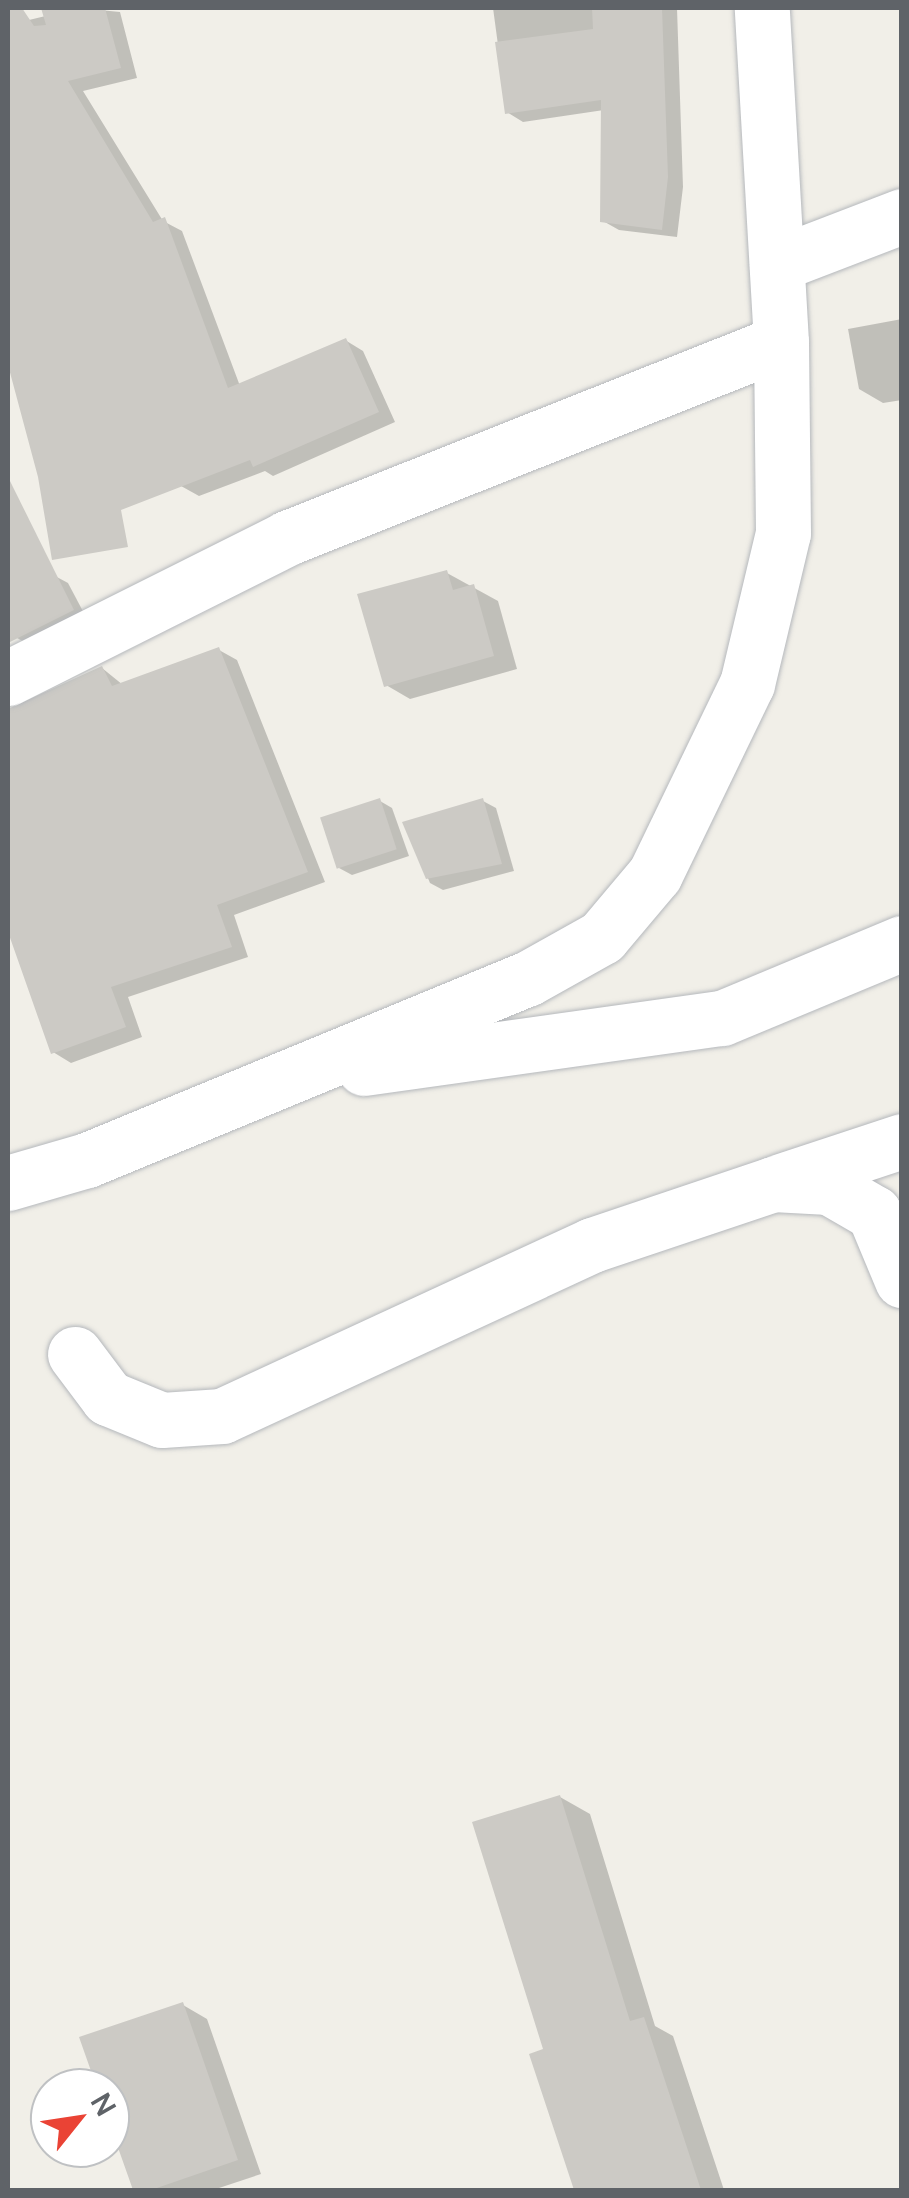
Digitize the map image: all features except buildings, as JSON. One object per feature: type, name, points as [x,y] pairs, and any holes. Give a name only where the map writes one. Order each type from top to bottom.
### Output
[{"type":"street","points":[[8,1183],[86,1160],[527,979],[602,937],[655,874],[747,684],[783,534],[781,342],[762,8]]},
{"type":"street","points":[[777,264],[902,216]]},
{"type":"street","points":[[8,678],[287,538],[781,342]]},
{"type":"street","points":[[282,1079],[722,1018],[902,943]]},
{"type":"street","points":[[75,1354],[108,1398],[162,1420],[222,1416],[592,1245],[902,1141]]},
{"type":"street","points":[[773,1184],[829,1187],[874,1213],[902,1280]]}]
